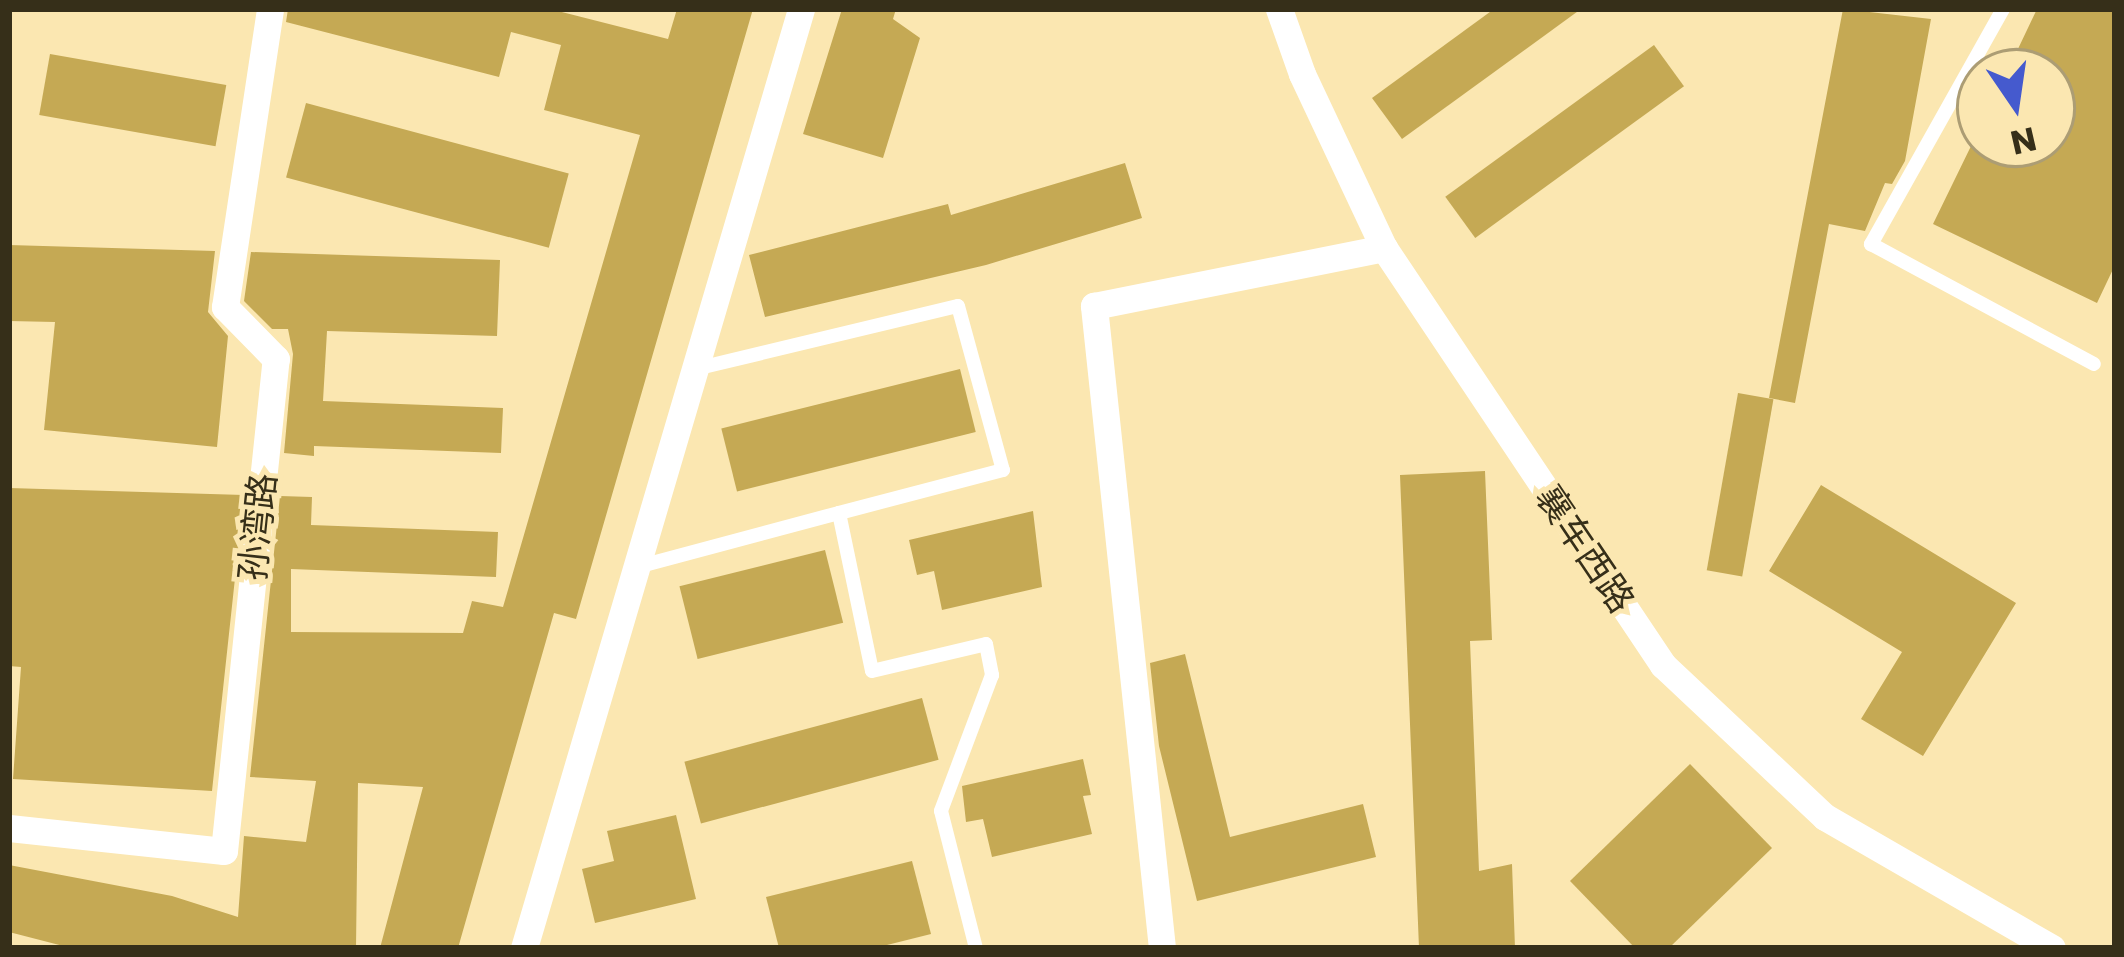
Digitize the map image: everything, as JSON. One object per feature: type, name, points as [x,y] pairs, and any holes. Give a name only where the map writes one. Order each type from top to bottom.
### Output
[{"type":"street","name":"孙湾路","points":[[9,828],[224,851],[276,359],[225,307],[270,9]]},
{"type":"street","points":[[524,948],[801,9]]},
{"type":"street","name":"襄车西路","points":[[1279,9],[1302,74],[1384,248],[1663,665],[1825,817],[2052,948]]},
{"type":"street","points":[[1162,948],[1094,306],[1384,248]]},
{"type":"lane","points":[[2003,9],[1871,244],[2094,364]]},
{"type":"lane","points":[[637,567],[1003,470],[958,306],[694,369]]},
{"type":"lane","points":[[838,513],[872,671],[986,644],[992,675],[941,812],[976,948]]},
{"type":"building","points":[[288,9],[550,9],[668,39],[677,9],[753,9],[576,619],[554,613],[458,948],[380,948],[423,787],[358,783],[356,948],[71,948],[9,932],[9,865],[172,896],[238,917],[244,836],[306,842],[316,781],[250,777],[280,496],[312,497],[311,525],[498,532],[496,577],[291,569],[291,632],[463,633],[472,601],[503,607],[640,135],[544,110],[561,45],[511,32],[499,77],[286,22]]},
{"type":"building","points":[[842,9],[896,9],[893,19],[920,38],[883,158],[803,134]]},
{"type":"building","points":[[1494,9],[1581,9],[1402,139],[1372,98]]},
{"type":"building","points":[[1843,9],[1931,19],[1905,161],[1892,184],[1885,183],[1865,231],[1829,224],[1795,403],[1769,398]]},
{"type":"building","points":[[2037,9],[2115,9],[2115,265],[2097,303],[1933,224],[1960,168],[2076,168],[2076,48],[2018,48]]},
{"type":"building","points":[[1654,45],[1684,86],[1475,238],[1445,197]]},
{"type":"building","points":[[50,54],[226,85],[216,146],[39,115]]},
{"type":"building","points":[[306,103],[569,173],[549,248],[286,177]]},
{"type":"building","points":[[1125,163],[1142,218],[986,265],[765,317],[749,255],[948,204],[951,215]]},
{"type":"building","points":[[9,245],[215,251],[208,312],[228,336],[217,447],[44,430],[55,322],[9,321]]},
{"type":"building","points":[[251,252],[500,260],[497,336],[327,331],[323,401],[503,408],[501,453],[314,446],[314,456],[284,453],[293,354],[288,329],[272,329],[244,301]]},
{"type":"building","points":[[960,369],[976,432],[737,492],[721,429]]},
{"type":"building","points":[[1738,393],[1773,399],[1742,577],[1707,570]]},
{"type":"building","points":[[1485,471],[1492,640],[1470,641],[1479,871],[1512,864],[1515,948],[1419,948],[1400,475]]},
{"type":"building","points":[[1821,485],[2016,603],[1923,756],[1861,719],[1902,652],[1769,571]]},
{"type":"building","points":[[9,488],[244,495],[212,791],[13,779],[21,667],[9,666]]},
{"type":"building","points":[[1033,511],[1042,587],[942,610],[934,571],[917,575],[909,540]]},
{"type":"building","points":[[825,550],[843,623],[698,659],[679,586]]},
{"type":"building","points":[[1185,654],[1230,837],[1363,804],[1376,857],[1197,901],[1159,746],[1150,663]]},
{"type":"building","points":[[922,698],[939,760],[701,823],[684,762]]},
{"type":"building","points":[[1083,759],[1091,795],[1083,796],[1092,834],[992,857],[983,819],[966,822],[962,786]]},
{"type":"building","points":[[1690,764],[1772,848],[1669,948],[1635,948],[1570,881]]},
{"type":"building","points":[[676,815],[696,899],[595,923],[582,869],[614,861],[607,831]]},
{"type":"building","points":[[912,861],[931,934],[875,948],[779,948],[766,897]]}]
